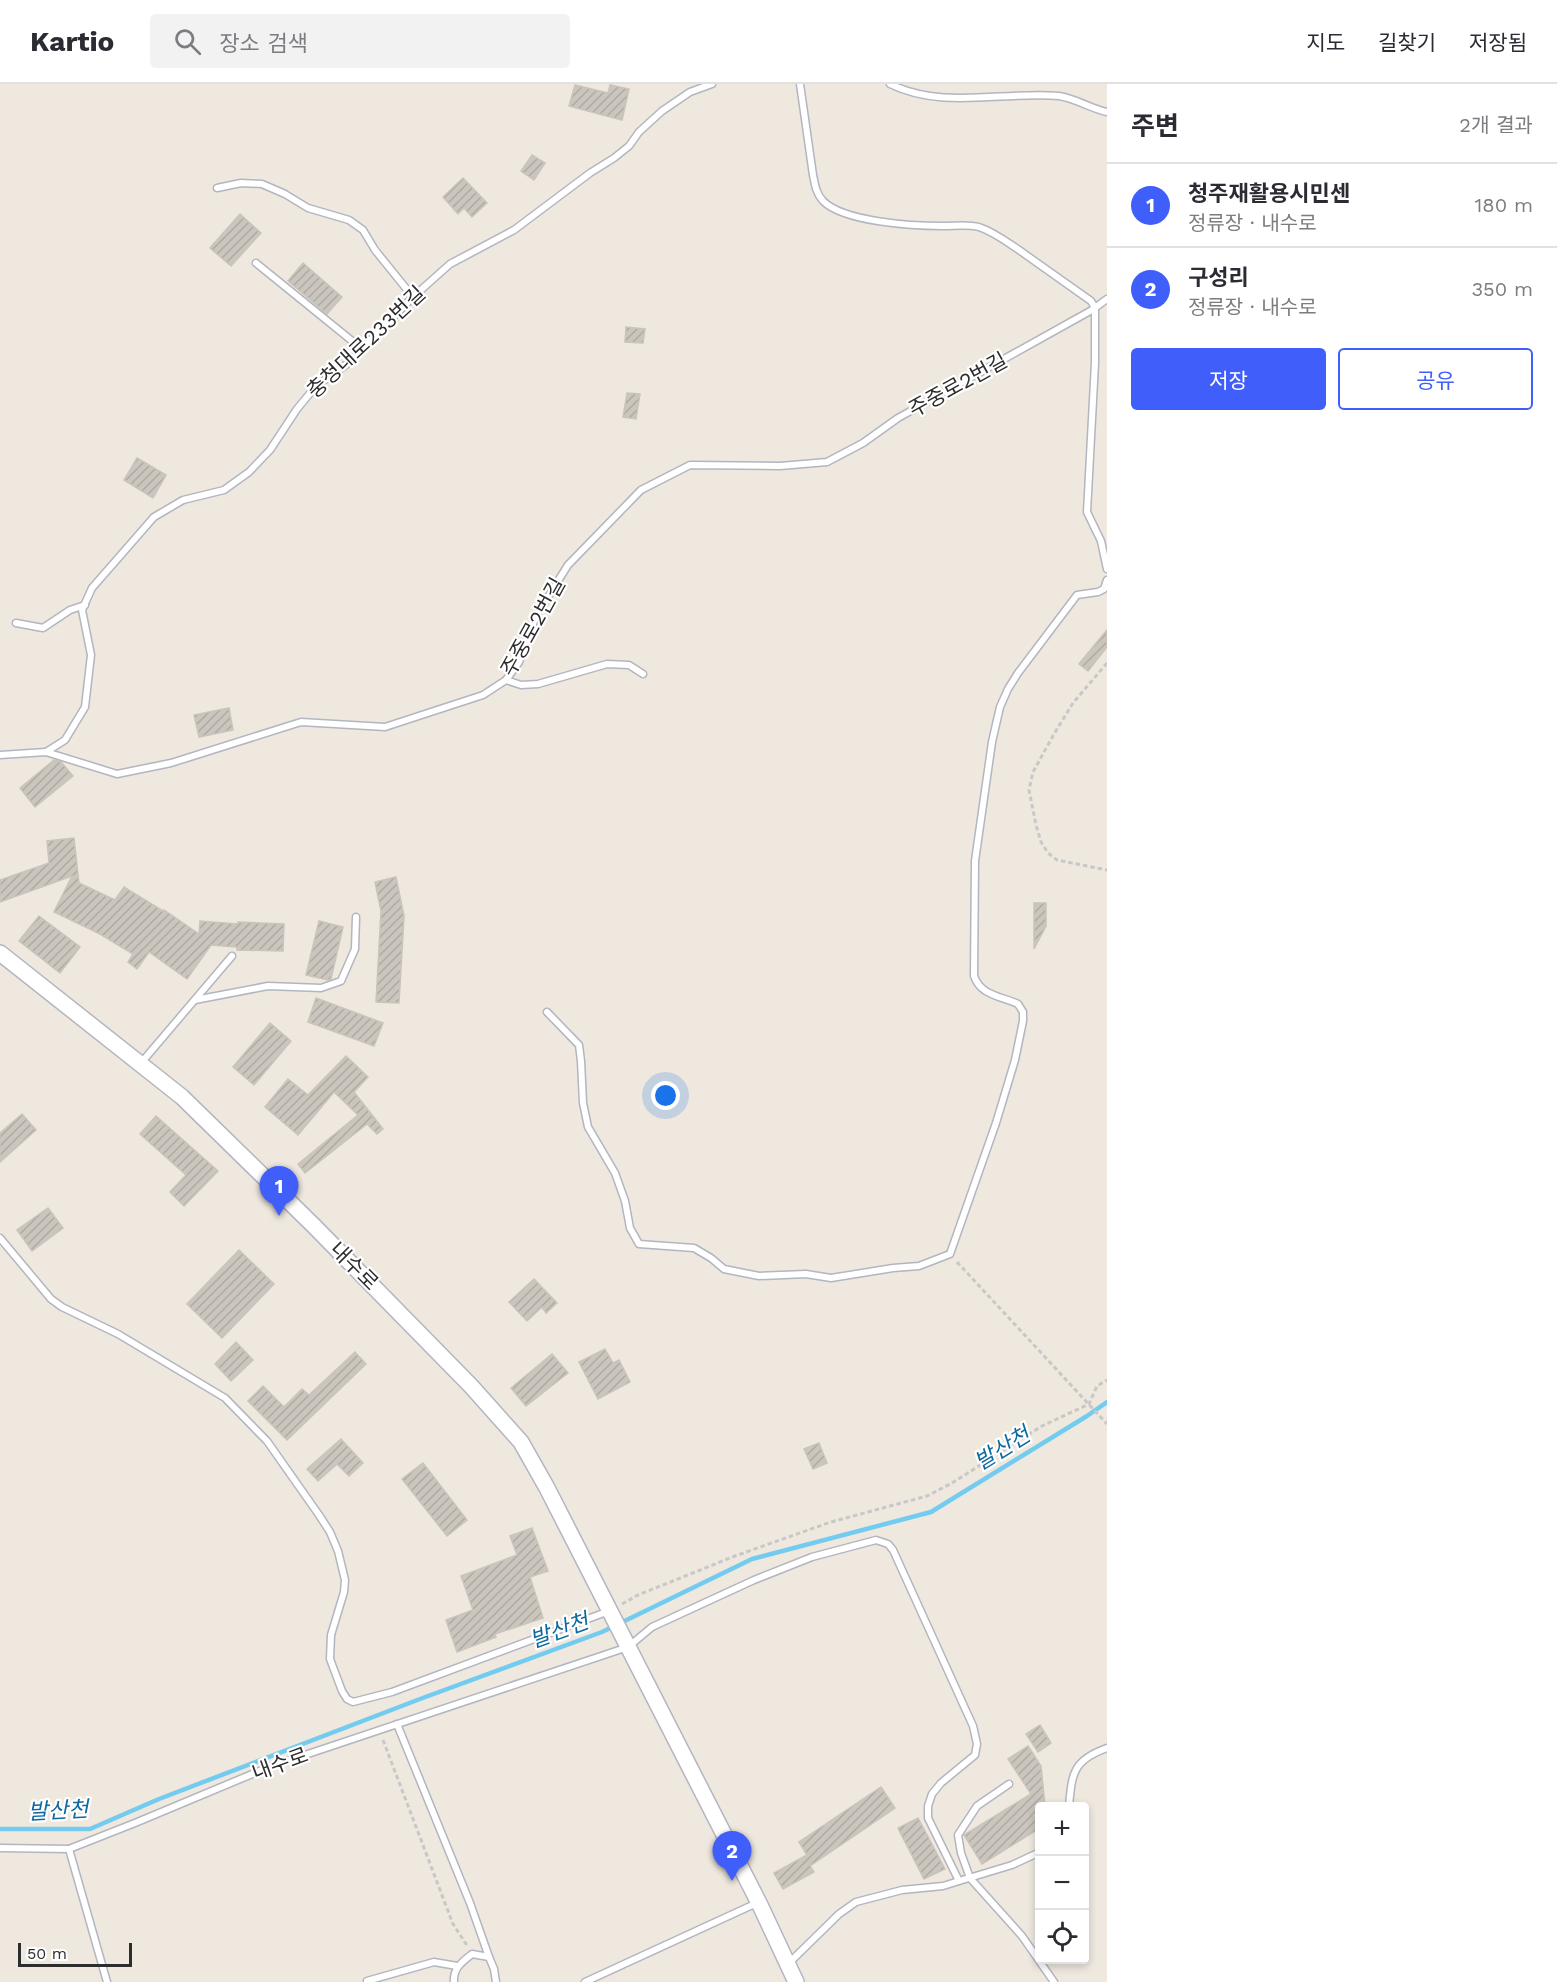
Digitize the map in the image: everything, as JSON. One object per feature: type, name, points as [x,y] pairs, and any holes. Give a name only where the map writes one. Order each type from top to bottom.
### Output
[{"type":"street","name":"내수로","points":[[0,953],[182,1097],[314,1225],[471,1386],[521,1442],[547,1488],[759,1902],[796,1982]]},
{"type":"lane","name":"충청대로233번길","points":[[85,604],[92,588],[154,517],[183,500],[224,489],[249,472],[270,450],[297,409],[316,386],[347,364],[413,297],[450,264],[514,230],[590,173],[614,159],[662,111],[690,92],[712,84]]},
{"type":"lane","points":[[799,84],[816,190],[823,201],[838,212],[860,218],[904,224],[943,226],[965,224],[981,228],[1025,254],[1091,301],[1095,308],[1095,363],[1087,512],[1101,541],[1107,569]]},
{"type":"lane","points":[[890,84],[902,90],[947,98],[1028,94],[1063,97],[1107,112]]},
{"type":"lane","points":[[216,188],[241,183],[262,184],[308,208],[349,220],[363,230],[375,250],[413,297]]},
{"type":"lane","points":[[256,263],[362,350]]},
{"type":"lane","name":"주중로2번길","points":[[0,755],[46,752],[117,774],[171,763],[301,722],[385,727],[483,695],[507,680],[519,662],[536,616],[568,565],[641,490],[690,465],[780,466],[827,462],[862,443],[898,418],[1095,308],[1107,299]]},
{"type":"lane","points":[[548,1012],[579,1045],[580,1079],[588,1128],[615,1173],[625,1201],[630,1228],[639,1244],[694,1248],[724,1269],[759,1276],[806,1274],[831,1278],[919,1266],[950,1254],[996,1124],[1015,1060],[1023,1021],[1023,1012],[1018,1004],[987,993],[977,984],[975,976],[975,861],[992,742],[1000,707],[1008,689],[1077,595],[1106,589],[1107,580]]},
{"type":"lane","points":[[16,623],[43,628],[70,610],[85,604]]},
{"type":"lane","points":[[46,752],[65,740],[85,707],[91,655],[82,610],[85,604]]},
{"type":"lane","points":[[507,680],[521,685],[538,684],[607,664],[630,665],[643,674]]},
{"type":"lane","points":[[195,1000],[268,986],[321,988],[340,981],[355,949],[356,917]]},
{"type":"lane","points":[[140,1064],[232,956]]},
{"type":"lane","points":[[0,1238],[51,1299],[118,1334],[225,1398],[267,1441],[330,1532],[338,1551],[345,1580],[344,1592],[331,1635],[330,1659],[342,1691],[348,1699],[353,1702],[392,1692],[611,1613]]},
{"type":"lane","points":[[626,1644],[652,1627],[753,1580],[812,1557],[866,1541],[876,1540],[888,1544],[893,1550],[973,1726],[977,1744],[975,1755],[941,1783],[932,1794],[928,1806],[928,1818],[959,1881]]},
{"type":"lane","name":"내수로","points":[[69,1849],[135,1824],[269,1767],[626,1644]]},
{"type":"lane","points":[[397,1724],[470,1903],[494,1969],[496,1982]]},
{"type":"lane","points":[[1070,1802],[1071,1783],[1080,1761],[1107,1748]]},
{"type":"lane","points":[[1009,1784],[977,1806],[958,1835],[961,1853],[970,1878],[1022,1936],[1054,1982]]},
{"type":"lane","points":[[0,1848],[69,1849],[107,1982]]},
{"type":"lane","points":[[788,1963],[839,1914],[856,1902],[902,1890],[943,1886],[1012,1865],[1035,1854]]},
{"type":"lane","points":[[585,1982],[759,1902]]},
{"type":"lane","points":[[454,1982],[457,1966],[472,1954],[489,1957]]},
{"type":"lane","points":[[368,1981],[434,1962],[457,1966]]},
{"type":"path","points":[[1107,663],[1073,703],[1033,772],[1029,790],[1041,842],[1048,853],[1057,860],[1107,870]]},
{"type":"path","points":[[950,1254],[1106,1423]]},
{"type":"path","points":[[611,1613],[638,1595],[735,1556],[831,1522],[927,1496],[952,1483],[1042,1426],[1090,1406],[1097,1386],[1107,1380]]},
{"type":"path","points":[[379,1730],[453,1924],[472,1954]]},
{"type":"building","points":[[575,85],[608,93],[610,85],[629,89],[622,120],[569,106]]},
{"type":"building","points":[[532,155],[545,163],[534,180],[521,171]]},
{"type":"building","points":[[463,178],[487,203],[472,217],[464,208],[458,214],[443,197]]},
{"type":"building","points":[[240,214],[261,233],[231,266],[210,248]]},
{"type":"building","points":[[303,263],[342,297],[327,314],[288,281]]},
{"type":"building","points":[[626,327],[645,329],[643,343],[625,342]]},
{"type":"building","points":[[627,393],[640,394],[636,419],[623,417]]},
{"type":"building","points":[[137,458],[166,475],[153,498],[124,480]]},
{"type":"building","points":[[1107,630],[1107,647],[1088,671],[1079,664]]},
{"type":"building","points":[[229,708],[233,730],[199,737],[194,715]]},
{"type":"building","points":[[54,760],[61,762],[73,776],[35,807],[20,788]]},
{"type":"building","points":[[74,838],[79,883],[115,900],[124,887],[199,934],[200,921],[284,924],[283,951],[237,950],[237,947],[211,945],[187,979],[149,952],[137,969],[128,962],[133,954],[100,934],[54,912],[72,876],[0,902],[0,880],[49,863],[47,841]]},
{"type":"building","points":[[396,877],[404,916],[399,1003],[376,1002],[381,911],[375,882]]},
{"type":"building","points":[[1034,903],[1046,903],[1046,926],[1034,949]]},
{"type":"building","points":[[39,916],[80,947],[60,973],[19,941]]},
{"type":"building","points":[[319,921],[343,927],[331,979],[328,980],[306,975]]},
{"type":"building","points":[[316,998],[383,1023],[374,1046],[308,1022]]},
{"type":"building","points":[[270,1023],[291,1041],[254,1085],[233,1067]]},
{"type":"building","points":[[346,1056],[368,1077],[354,1092],[383,1129],[377,1134],[367,1124],[305,1173],[298,1164],[358,1115],[334,1092],[298,1135],[265,1107],[288,1079],[308,1095]]},
{"type":"building","points":[[22,1114],[36,1130],[0,1162],[0,1133]]},
{"type":"building","points":[[156,1116],[218,1171],[184,1206],[170,1192],[186,1175],[140,1134]]},
{"type":"building","points":[[48,1208],[63,1228],[32,1251],[17,1230]]},
{"type":"building","points":[[239,1250],[274,1284],[222,1338],[187,1304]]},
{"type":"building","points":[[534,1279],[557,1303],[546,1313],[542,1307],[527,1321],[509,1302]]},
{"type":"building","points":[[236,1342],[253,1360],[231,1381],[215,1364]]},
{"type":"building","points":[[605,1349],[613,1363],[619,1360],[630,1382],[598,1399],[579,1362]]},
{"type":"building","points":[[355,1352],[366,1364],[287,1440],[248,1401],[263,1386],[284,1407],[302,1389],[309,1395]]},
{"type":"building","points":[[552,1354],[568,1373],[526,1406],[511,1388]]},
{"type":"building","points":[[341,1439],[363,1463],[349,1476],[337,1464],[318,1481],[307,1469]]},
{"type":"building","points":[[819,1443],[827,1463],[813,1469],[804,1449]]},
{"type":"building","points":[[423,1463],[467,1520],[447,1536],[402,1479]]},
{"type":"building","points":[[532,1528],[548,1571],[530,1577],[543,1618],[495,1634],[496,1637],[457,1652],[446,1620],[473,1610],[461,1576],[517,1555],[510,1536]]},
{"type":"building","points":[[1040,1725],[1051,1743],[1038,1752],[1026,1734]]},
{"type":"building","points":[[1028,1746],[1041,1766],[1045,1802],[1035,1802],[1035,1814],[1033,1815],[1035,1831],[982,1864],[964,1835],[1031,1794],[1008,1759]]},
{"type":"building","points":[[881,1787],[895,1808],[810,1866],[814,1872],[783,1889],[774,1873],[807,1855],[799,1842]]},
{"type":"building","points":[[918,1818],[945,1869],[924,1879],[898,1828]]},
{"type":"waterway","name":"발산천","points":[[0,1829],[90,1829],[159,1799],[602,1632],[752,1559],[931,1512],[1107,1402]]},
{"type":"place","name":"청주재활용시민센","points":[[279,1216]]},
{"type":"place","name":"구성리","points":[[732,1881]]}]
